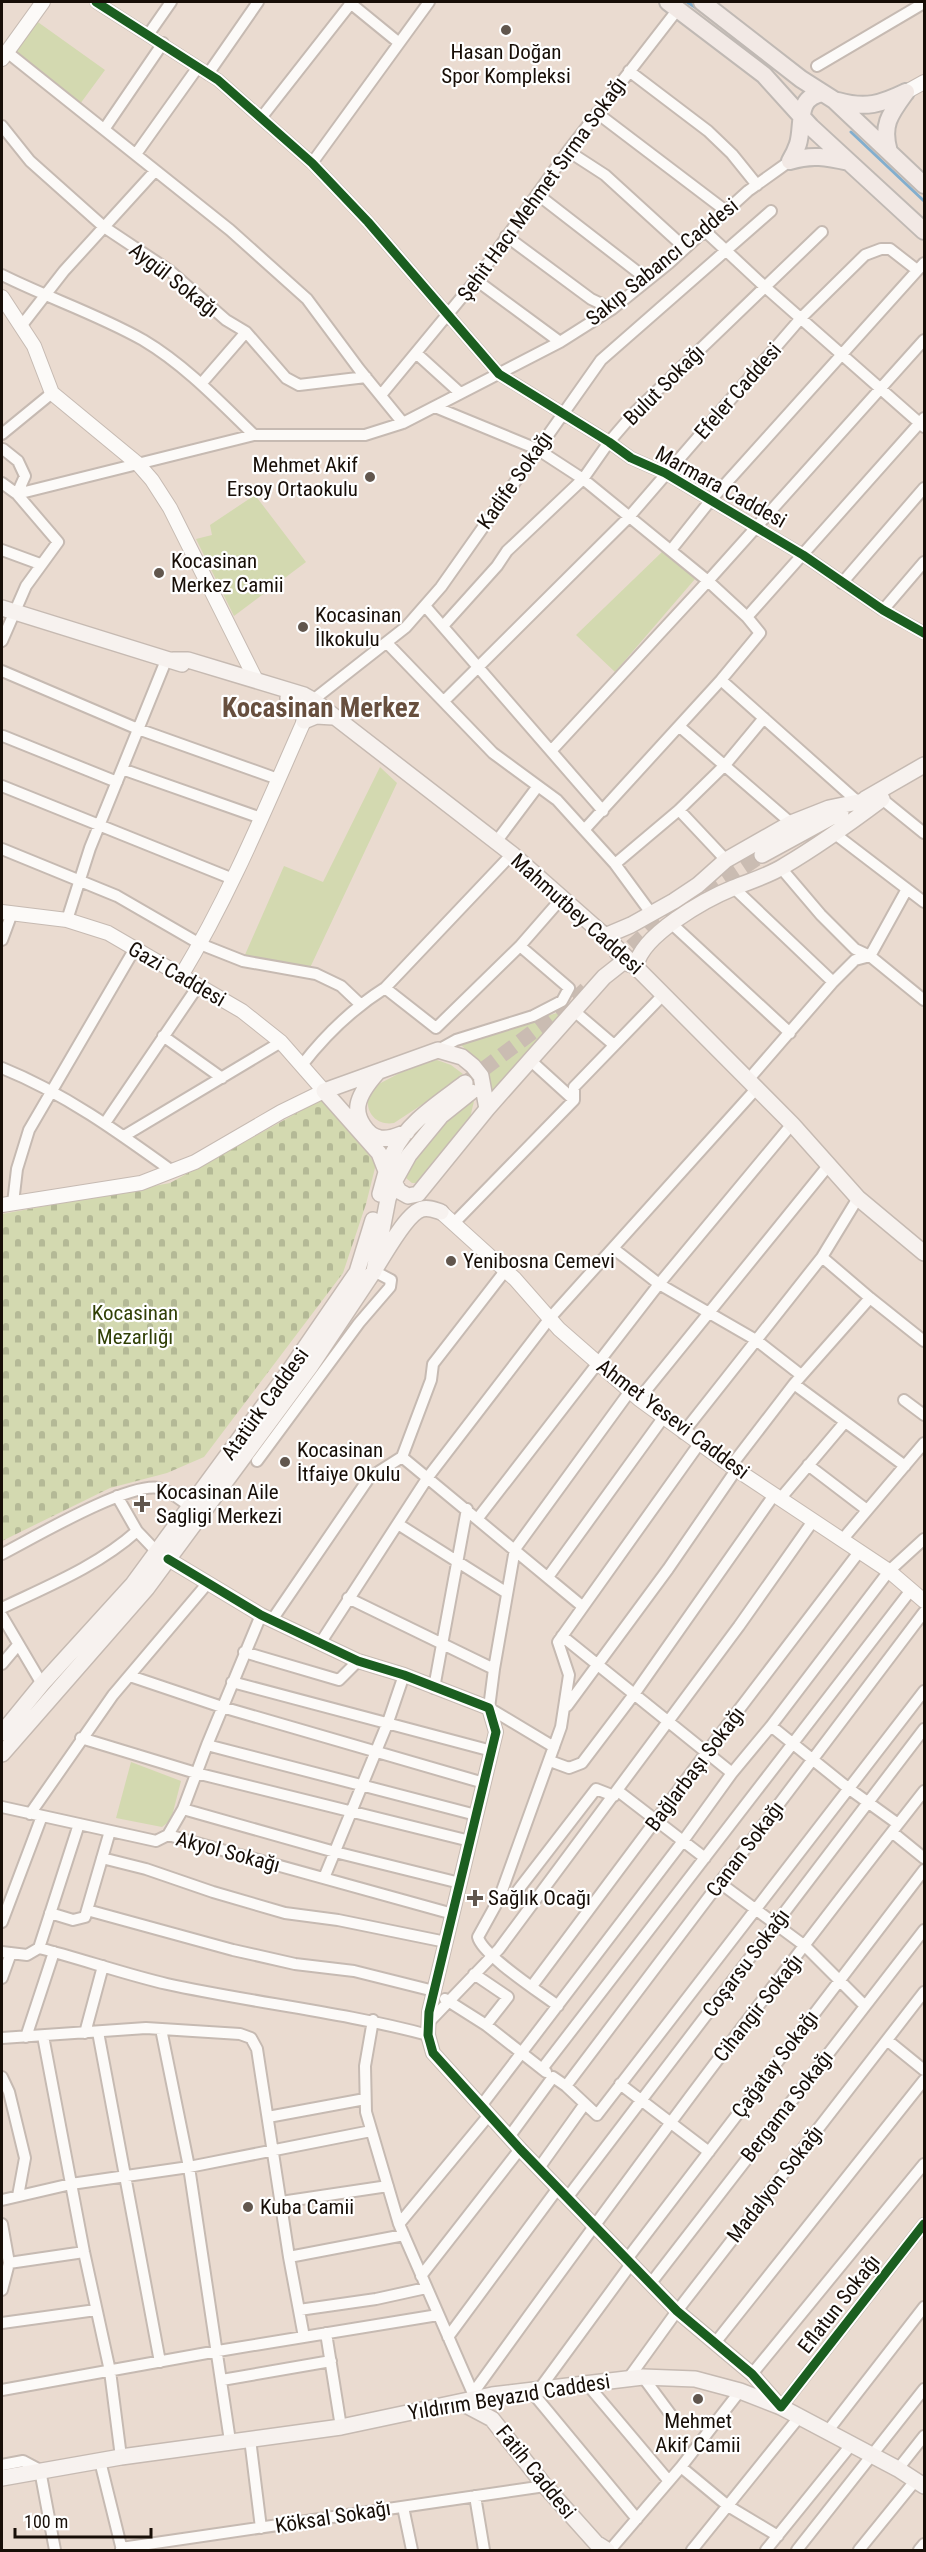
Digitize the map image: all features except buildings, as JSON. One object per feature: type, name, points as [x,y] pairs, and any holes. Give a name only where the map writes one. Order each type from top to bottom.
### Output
[{"type":"main road","points":[[702,2],[801,79],[828,97],[923,181]]},
{"type":"main road","points":[[673,5],[764,75],[811,127],[924,231]]},
{"type":"main road","points":[[790,162],[798,143],[801,114],[806,102],[817,94],[856,106],[869,106],[906,92]]},
{"type":"main road","points":[[890,153],[884,135],[887,121],[906,92]]},
{"type":"main road","points":[[790,162],[805,156],[820,156],[849,162]]},
{"type":"main road","name":"Mahmutbey Caddesi","points":[[8,610],[297,700],[302,706],[304,720]]},
{"type":"main road","name":"Mahmutbey Caddesi","points":[[170,659],[188,660],[313,700],[512,854],[636,966],[792,1124],[858,1198],[924,1253]]},
{"type":"main road","points":[[304,720],[316,716],[333,717]]},
{"type":"main road","points":[[924,765],[763,859],[882,799],[924,774]]},
{"type":"main road","points":[[651,913],[642,925],[642,932],[650,937],[706,902],[781,868],[835,834],[882,799]]},
{"type":"main road","points":[[605,936],[632,925],[698,885],[726,860],[791,824],[829,808],[858,802]]},
{"type":"main road","points":[[487,1109],[481,1076],[473,1066],[462,1057],[438,1050],[324,1091],[379,1154],[399,1191],[408,1196],[418,1194],[487,1109],[573,1010],[618,964],[628,963],[636,966],[644,948],[657,934]]},
{"type":"main road","points":[[377,1073],[364,1088],[358,1106],[359,1119],[366,1130],[378,1138],[391,1138],[407,1132]]},
{"type":"main road","points":[[2,1754],[147,1588],[162,1555],[310,1367],[368,1266],[378,1240],[394,1150],[407,1132],[435,1106],[468,1088],[426,1132],[390,1177]]},
{"type":"main road","points":[[434,1173],[431,1190],[434,1203],[441,1212]]},
{"type":"main road","points":[[368,1266],[410,1217],[421,1209],[432,1208],[441,1212]]},
{"type":"main road","name":"Atatürk Caddesi","points":[[2,1733],[42,1684],[132,1584],[162,1555],[191,1507],[357,1272],[368,1266]]},
{"type":"main road","name":"Yıldırım Beyazıd Caddesi","points":[[2,2478],[122,2457],[341,2427],[469,2398],[636,2378],[695,2379],[740,2391],[800,2415],[826,2432],[898,2469],[920,2483]]},
{"type":"main road","points":[[492,2395],[492,2419]]},
{"type":"main road","name":"Fatih Caddesi","points":[[469,2398],[492,2419],[544,2486],[600,2549]]},
{"type":"street","points":[[43,2],[4,56],[105,128],[230,230],[307,299],[403,423]]},
{"type":"street","name":"Marmara Caddesi","points":[[100,2],[208,74],[312,163],[368,222],[499,374],[631,458],[665,473],[803,555],[883,610],[924,633]]},
{"type":"street","points":[[148,35],[171,2]]},
{"type":"street","points":[[208,74],[258,2]]},
{"type":"street","points":[[261,118],[351,2],[398,42]]},
{"type":"street","points":[[312,163],[429,2]]},
{"type":"street","points":[[817,66],[924,3]]},
{"type":"street","name":"Şehit Hacı Mehmet Sırma Sokağı","points":[[381,395],[476,280],[568,151],[629,71],[673,5]]},
{"type":"street","points":[[105,128],[162,43]]},
{"type":"street","points":[[136,154],[198,68]]},
{"type":"street","points":[[629,71],[708,131],[732,154],[758,185]]},
{"type":"street","points":[[906,92],[924,82]]},
{"type":"street","points":[[597,113],[726,212]]},
{"type":"street","name":"Aygül Sokağı","points":[[2,126],[30,161],[104,227],[170,271],[226,320],[246,332],[286,378],[299,385],[366,377]]},
{"type":"street","points":[[568,151],[605,175],[686,248]]},
{"type":"street","name":"Sakıp Sabancı Caddesi","points":[[17,494],[254,435],[365,435],[403,423],[459,392],[560,342],[612,309],[758,185],[790,162]]},
{"type":"street","points":[[22,325],[44,296],[155,171]]},
{"type":"street","points":[[537,194],[648,280]]},
{"type":"street","name":"Kadife Sokağı","points":[[313,700],[387,643],[425,606],[441,587],[601,360],[771,211]]},
{"type":"street","points":[[705,231],[841,354],[923,423],[747,617]]},
{"type":"street","name":"Bulut Sokağı","points":[[443,626],[496,566],[507,550],[584,479],[609,442],[634,413],[822,232]]},
{"type":"street","points":[[507,236],[591,299],[612,309]]},
{"type":"street","name":"Efeler Caddesi","points":[[445,700],[629,517],[801,318],[865,255],[881,249],[890,249],[921,267]]},
{"type":"street","points":[[671,550],[710,501],[921,267]]},
{"type":"street","points":[[2,275],[44,296],[96,315],[144,341],[201,384],[254,435]]},
{"type":"street","points":[[476,280],[560,342]]},
{"type":"street","points":[[2,297],[34,346],[52,393],[138,464],[152,480],[170,508],[256,680]]},
{"type":"street","points":[[201,384],[246,332]]},
{"type":"street","points":[[550,751],[708,581],[924,340]]},
{"type":"street","points":[[416,353],[459,392]]},
{"type":"street","points":[[2,434],[52,393]]},
{"type":"street","points":[[435,407],[537,449],[584,479],[708,581],[747,617],[760,633],[680,726],[585,829]]},
{"type":"street","points":[[2,449],[18,461],[25,476],[17,494]]},
{"type":"street","points":[[2,483],[17,494],[58,542],[8,610],[2,641]]},
{"type":"street","points":[[842,582],[924,488]]},
{"type":"street","points":[[2,550],[40,564]]},
{"type":"street","points":[[883,610],[924,562]]},
{"type":"street","points":[[425,606],[603,811]]},
{"type":"street","points":[[387,643],[445,700],[493,753],[557,800],[615,864],[651,913]]},
{"type":"street","points":[[67,920],[99,827],[138,729],[170,659]]},
{"type":"street","points":[[2,671],[138,729],[278,779]]},
{"type":"street","points":[[721,680],[858,802]]},
{"type":"street","points":[[615,864],[678,810],[725,765],[764,718]]},
{"type":"street","points":[[181,976],[233,879],[304,720]]},
{"type":"street","points":[[680,726],[791,824]]},
{"type":"street","points":[[3,736],[117,782]]},
{"type":"street","points":[[122,769],[261,818]]},
{"type":"street","points":[[2,786],[99,827],[233,879]]},
{"type":"street","points":[[496,842],[538,786]]},
{"type":"street","points":[[882,799],[924,833]]},
{"type":"street","points":[[678,810],[726,860]]},
{"type":"street","points":[[835,834],[924,902]]},
{"type":"street","points":[[2,849],[117,896],[200,944],[243,961],[316,974],[341,986],[360,1004]]},
{"type":"street","points":[[302,1065],[324,1037],[360,1004],[385,988],[512,854]]},
{"type":"street","points":[[781,868],[834,929],[855,949],[870,957],[924,999]]},
{"type":"street","points":[[734,888],[833,982]]},
{"type":"street","points":[[870,957],[907,889]]},
{"type":"street","points":[[436,1028],[520,946],[561,899]]},
{"type":"street","points":[[2,940],[7,912]]},
{"type":"street","name":"Gazi Caddesi","points":[[7,912],[67,920],[108,933],[242,1011],[281,1042],[324,1091]]},
{"type":"street","points":[[672,924],[790,1033]]},
{"type":"street","points":[[438,1050],[456,1040],[533,1016],[562,1001],[569,988],[520,946]]},
{"type":"street","points":[[134,950],[29,1130],[7,1204],[141,1183],[195,1162],[281,1112],[324,1091]]},
{"type":"street","points":[[321,1642],[428,1477],[550,1318],[614,1249],[752,1084],[790,1033],[833,982],[855,960],[870,957]]},
{"type":"street","points":[[105,1123],[198,986]]},
{"type":"street","points":[[385,988],[436,1028],[440,1040],[438,1050]]},
{"type":"street","points":[[454,1223],[574,1100],[574,1087],[663,995]]},
{"type":"street","points":[[573,1010],[614,1045]]},
{"type":"street","points":[[163,1036],[222,1078]]},
{"type":"street","points":[[124,1136],[281,1042]]},
{"type":"street","points":[[530,1060],[574,1100]]},
{"type":"street","points":[[2,1068],[52,1092],[105,1123],[172,1171]]},
{"type":"street","points":[[478,1518],[659,1284],[792,1124]]},
{"type":"street","points":[[781,2407],[752,2374],[677,2311],[520,2149],[433,2053],[429,2029],[434,1993],[496,1732],[489,1708],[515,1549],[634,1395],[707,1314],[828,1166]]},
{"type":"street","points":[[683,1433],[822,1257],[858,1198]]},
{"type":"street","name":"Ahmet Yesevi Caddesi","points":[[441,1212],[505,1271],[597,1363],[634,1395],[733,1468],[890,1571],[924,1601]]},
{"type":"street","points":[[614,1249],[659,1284],[707,1314],[756,1340],[845,1422],[905,1466]]},
{"type":"street","points":[[822,1257],[924,1341]]},
{"type":"street","points":[[257,1461],[359,1323],[390,1287],[391,1280],[368,1266]]},
{"type":"street","points":[[168,1835],[183,1809],[195,1773],[244,1652],[369,1478],[402,1457],[431,1380],[433,1364],[505,1271]]},
{"type":"street","points":[[565,1708],[797,1379],[870,1298]]},
{"type":"street","points":[[904,1401],[924,1415]]},
{"type":"street","points":[[548,1577],[663,1418]]},
{"type":"street","points":[[550,1761],[569,1768],[582,1763],[777,1497],[845,1422]]},
{"type":"street","points":[[842,1540],[924,1443]]},
{"type":"street","points":[[558,2006],[492,1956],[480,1945],[478,1937],[499,1899],[550,1761],[565,1708],[569,1675],[558,1642],[699,1444]]},
{"type":"street","points":[[402,1457],[582,1606]]},
{"type":"street","points":[[808,1465],[867,1510]]},
{"type":"street","points":[[2,1554],[117,1496],[142,1487],[161,1488],[191,1507]]},
{"type":"street","points":[[117,1496],[137,1531],[162,1555],[207,1584],[267,1617],[358,1661],[404,1675],[489,1708],[554,1747]]},
{"type":"street","points":[[434,1688],[467,1509]]},
{"type":"street","points":[[429,2029],[450,2000],[492,1956],[526,1913],[739,1626],[813,1521]]},
{"type":"street","points":[[398,1524],[507,1593]]},
{"type":"street","points":[[2,1608],[81,1569],[121,1545],[137,1531]]},
{"type":"street","points":[[289,2257],[402,2230],[485,2111],[521,2053],[683,1842],[732,1773],[890,1571],[924,1539]]},
{"type":"street","name":"Bağlarbaşı Sokağı","points":[[532,1986],[860,1552]]},
{"type":"street","points":[[2,1922],[36,1815],[81,1738],[207,1584]]},
{"type":"street","points":[[542,2069],[911,1590]]},
{"type":"street","points":[[348,1598],[494,1669]]},
{"type":"street","name":"Canan Sokağı","points":[[566,2086],[924,1612]]},
{"type":"street","points":[[2,1616],[42,1684]]},
{"type":"street","points":[[562,1635],[732,1773]]},
{"type":"street","points":[[2,1664],[18,1645]]},
{"type":"street","points":[[244,1652],[339,1680],[358,1661]]},
{"type":"street","points":[[324,1878],[388,1722],[404,1675]]},
{"type":"street","points":[[130,1676],[222,1707],[484,1783]]},
{"type":"street","points":[[232,1683],[492,1750]]},
{"type":"street","points":[[87,1910],[233,1950],[295,1964],[354,1971],[434,1993],[450,2000],[486,2025],[566,2086],[597,2115],[924,1691]]},
{"type":"street","points":[[771,1726],[868,1803],[924,1858]]},
{"type":"street","name":"Coşarsu Sokağı","points":[[448,2337],[563,2193],[642,2101],[924,1729]]},
{"type":"street","points":[[81,1738],[195,1773],[470,1841]]},
{"type":"street","points":[[207,1745],[476,1815]]},
{"type":"street","points":[[499,1899],[515,1894],[596,1789],[616,1793],[705,1858]]},
{"type":"street","name":"Cihangir Sokağı","points":[[469,2398],[594,2225],[924,1791]]},
{"type":"street","name":"Akyol Sokağı","points":[[2,1809],[156,1841],[168,1835],[453,1914]]},
{"type":"street","points":[[183,1809],[335,1852],[460,1883]]},
{"type":"street","points":[[2,1978],[6,1953],[27,1955],[39,1947],[79,1824]]},
{"type":"street","points":[[50,1913],[73,1920],[85,1917],[110,1831]]},
{"type":"street","points":[[102,1858],[146,1869],[285,1913],[338,1920],[446,1942]]},
{"type":"street","name":"Çağatay Sokağı","points":[[535,2391],[709,2152],[924,1870]]},
{"type":"street","points":[[720,1883],[805,1947],[864,2005]]},
{"type":"street","points":[[515,1894],[526,1913]]},
{"type":"street","name":"Bergama Sokağı","points":[[651,2283],[924,1930]]},
{"type":"street","points":[[39,1947],[165,1984],[300,2010],[429,2029]]},
{"type":"street","points":[[26,2037],[54,1952]]},
{"type":"street","points":[[85,2033],[103,1966]]},
{"type":"street","points":[[474,1974],[508,1997],[486,2025]]},
{"type":"street","name":"Madalyon Sokağı","points":[[636,2378],[677,2311],[924,1992]]},
{"type":"street","points":[[373,2020],[365,2066],[366,2112],[402,2230],[448,2337],[469,2398]]},
{"type":"street","points":[[2,2038],[161,2029],[240,2034],[251,2038],[257,2049],[289,2257],[304,2337]]},
{"type":"street","points":[[161,2029],[189,2167],[230,2441]]},
{"type":"street","points":[[98,2032],[160,2362]]},
{"type":"street","points":[[44,2036],[84,2252],[110,2371],[122,2457]]},
{"type":"street","points":[[887,2040],[924,2070]]},
{"type":"street","points":[[2,2076],[9,2092],[25,2158],[18,2196]]},
{"type":"street","points":[[509,2137],[553,2077]]},
{"type":"street","points":[[715,2343],[924,2080]]},
{"type":"street","points":[[620,2084],[709,2152]]},
{"type":"street","points":[[268,2117],[366,2099]]},
{"type":"street","points":[[539,2168],[584,2105]]},
{"type":"street","points":[[2,2200],[71,2184],[189,2167],[371,2131]]},
{"type":"street","points":[[421,2276],[520,2149]]},
{"type":"street","points":[[752,2374],[924,2164]]},
{"type":"street","points":[[281,2202],[388,2186]]},
{"type":"street","points":[[2,2224],[9,2263],[2,2290]]},
{"type":"street","name":"Eflatun Sokağı","points":[[781,2407],[924,2224]]},
{"type":"street","points":[[9,2263],[84,2252]]},
{"type":"street","points":[[299,2310],[376,2299],[426,2288]]},
{"type":"street","points":[[826,2432],[924,2307]]},
{"type":"street","points":[[2,2324],[96,2310]]},
{"type":"street","points":[[2,2390],[218,2351],[438,2315]]},
{"type":"street","points":[[326,2333],[341,2427]]},
{"type":"street","points":[[222,2380],[331,2361]]},
{"type":"street","points":[[636,2378],[674,2418]]},
{"type":"street","points":[[588,2384],[668,2480]]},
{"type":"street","points":[[797,2550],[924,2389]]},
{"type":"street","points":[[535,2391],[637,2519]]},
{"type":"street","points":[[600,2549],[637,2519],[740,2391]]},
{"type":"street","points":[[692,2550],[800,2415]]},
{"type":"street","points":[[898,2469],[924,2436]]},
{"type":"street","points":[[250,2439],[261,2528]]},
{"type":"street","points":[[766,2550],[851,2445]]},
{"type":"street","points":[[2,2465],[23,2461],[40,2470],[55,2550]]},
{"type":"street","points":[[100,2461],[121,2549]]},
{"type":"street","points":[[681,2467],[728,2506],[778,2536]]},
{"type":"street","points":[[859,2550],[920,2483]]},
{"type":"street","name":"Köksal Sokağı","points":[[121,2549],[544,2486]]},
{"type":"street","points":[[475,2496],[484,2550]]},
{"type":"street","points":[[404,2507],[412,2550]]},
{"type":"street","points":[[919,2550],[924,2544]]},
{"type":"green space","points":[[35,20],[105,70],[80,104],[17,53],[15,49]]},
{"type":"green space","points":[[255,495],[306,562],[234,616],[196,539],[212,535],[210,525]]},
{"type":"green space","points":[[663,551],[695,579],[615,672],[576,635]]},
{"type":"green space","points":[[380,767],[397,783],[308,972],[285,963],[244,957],[284,866],[323,882]]},
{"type":"green space","points":[[566,1010],[492,1093],[487,1070],[460,1044]]},
{"type":"green space","points":[[437,1060],[451,1065],[463,1074],[459,1076],[461,1079],[394,1123],[386,1123],[374,1118],[368,1106],[368,1100],[375,1086],[417,1064]]},
{"type":"green space","points":[[475,1097],[470,1118],[418,1183],[412,1183],[406,1178],[426,1141],[442,1123]]},
{"type":"green space","name":"Kocasinan Mezarlığı","points":[[324,1098],[376,1164],[366,1204],[343,1273],[204,1457],[167,1473],[110,1488],[2,1541],[2,1214],[170,1183]]},
{"type":"green space","points":[[131,1762],[181,1781],[171,1820],[162,1827],[116,1818]]},
{"type":"waterway","points":[[687,2],[698,9]]},
{"type":"waterway","points":[[851,132],[924,201]]},
{"type":"tunnel","points":[[614,962],[649,931],[762,855]]},
{"type":"tunnel","points":[[465,1083],[570,1004],[588,987]]},
{"type":"cycle path","points":[[96,2],[218,80],[312,163],[368,222],[499,374],[631,458],[665,473],[803,555],[883,610],[924,633]]},
{"type":"cycle path","points":[[168,1559],[261,1615],[358,1661],[404,1675],[489,1708],[496,1732],[429,2012],[428,2035],[433,2053],[520,2149],[677,2311],[752,2374],[781,2407],[924,2224]]},
{"type":"place","name":"Hasan Doğan Spor Kompleksi","points":[[506,30]]},
{"type":"place","name":"Mehmet Akif Ersoy Ortaokulu","points":[[370,477]]},
{"type":"place","name":"Kocasinan Merkez Camii","points":[[159,573]]},
{"type":"place","name":"Kocasinan İlkokulu","points":[[303,627]]},
{"type":"place","name":"Yenibosna Cemevi","points":[[451,1261]]},
{"type":"place","name":"Kocasinan İtfaiye Okulu","points":[[285,1462]]},
{"type":"place","name":"Kocasinan Aile Sagligi Merkezi","points":[[142,1504]]},
{"type":"place","name":"Sağlık Ocağı","points":[[475,1898]]},
{"type":"place","name":"Kuba Camii","points":[[248,2207]]},
{"type":"place","name":"Mehmet Akif Camii","points":[[698,2399]]},
{"type":"district","name":"Kocasinan Merkez","points":[[321,708]]}]
